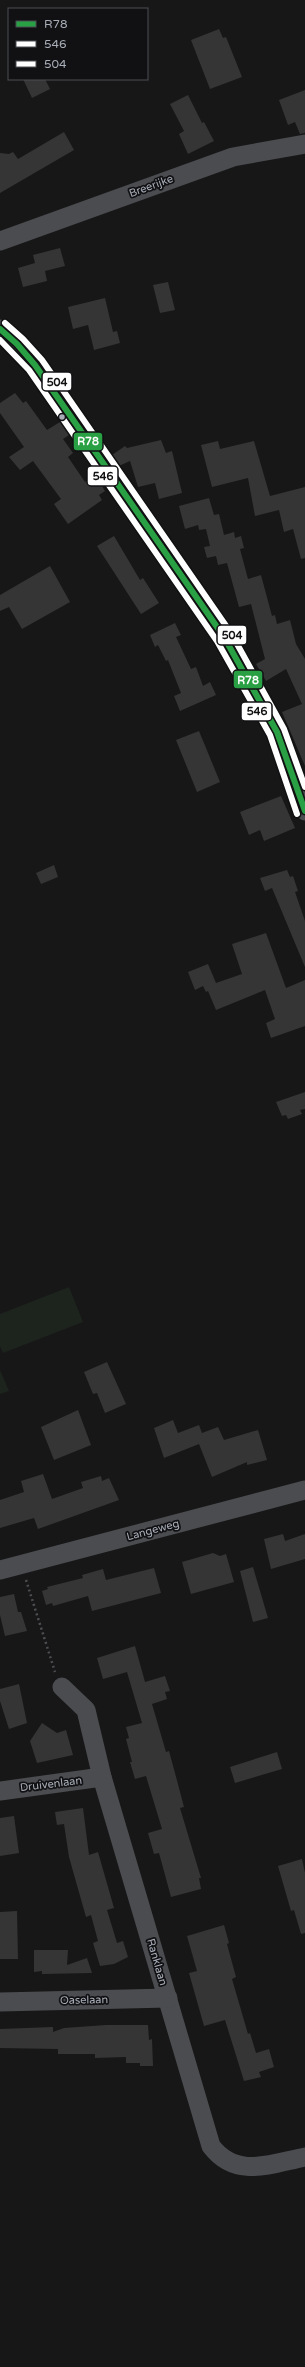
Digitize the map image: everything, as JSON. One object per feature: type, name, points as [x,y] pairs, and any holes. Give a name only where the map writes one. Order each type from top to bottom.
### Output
[{"type":"street","name":"Breerijke","points":[[0,241],[233,157],[305,144]]},
{"type":"street","points":[[0,329],[17,344],[35,365],[224,638],[277,732],[305,811]]},
{"type":"street","name":"Langeweg","points":[[0,1570],[305,1490]]},
{"type":"street","name":"Ranklaan","points":[[62,1687],[86,1710],[102,1777],[211,2146],[220,2157],[233,2165],[249,2168],[305,2157]]},
{"type":"street","name":"Druivenlaan","points":[[0,1791],[102,1777]]},
{"type":"street","name":"Oaselaan","points":[[0,2002],[168,1998]]},
{"type":"path","points":[[21,1564],[49,1657],[62,1687]]},
{"type":"shaded area","points":[[69,1287],[83,1322],[3,1353],[0,1346],[0,1314]]},
{"type":"shaded area","points":[[0,1370],[9,1391],[0,1394]]},
{"type":"building","points":[[219,29],[223,38],[226,37],[242,77],[210,89],[191,40]]},
{"type":"building","points":[[23,80],[46,80],[50,89],[32,98]]},
{"type":"building","points":[[305,90],[305,133],[300,134],[295,122],[288,125],[279,100]]},
{"type":"building","points":[[188,95],[202,123],[204,122],[214,141],[188,154],[179,134],[184,131],[170,104]]},
{"type":"building","points":[[64,132],[74,150],[0,193],[0,153],[9,154],[13,152],[18,159]]},
{"type":"building","points":[[60,248],[65,266],[45,271],[47,281],[23,287],[18,268],[35,263],[33,255]]},
{"type":"building","points":[[168,282],[175,310],[160,313],[153,285]]},
{"type":"building","points":[[105,298],[113,332],[117,331],[120,343],[94,350],[88,325],[73,329],[68,307]]},
{"type":"building","points":[[15,393],[23,403],[26,401],[47,430],[60,422],[69,435],[63,439],[73,453],[68,457],[85,482],[95,475],[105,491],[99,495],[102,500],[68,524],[54,504],[61,499],[33,461],[20,470],[9,457],[24,447],[0,413],[0,403]]},
{"type":"building","points":[[161,440],[166,453],[172,451],[182,493],[159,499],[155,483],[138,487],[130,461],[119,466],[112,455],[125,446],[127,448]]},
{"type":"building","points":[[218,441],[220,449],[254,441],[270,496],[305,487],[305,558],[301,559],[293,529],[284,532],[279,510],[255,516],[248,478],[212,487],[201,445]]},
{"type":"building","points":[[209,498],[214,515],[219,514],[224,535],[234,532],[235,538],[241,536],[244,548],[240,549],[248,579],[261,575],[272,616],[275,615],[277,624],[290,620],[296,644],[305,659],[305,766],[282,712],[302,704],[286,669],[266,681],[256,664],[265,659],[251,604],[239,607],[227,563],[218,565],[216,556],[207,558],[204,547],[210,546],[206,529],[199,530],[198,525],[185,529],[179,506]]},
{"type":"building","points":[[114,536],[140,580],[143,578],[159,603],[141,614],[97,546]]},
{"type":"building","points":[[50,566],[70,602],[22,629],[9,607],[0,611],[0,595]]},
{"type":"building","points":[[175,623],[181,635],[176,637],[191,669],[196,667],[203,686],[210,682],[216,695],[180,711],[174,696],[181,693],[168,660],[166,661],[158,645],[155,647],[150,635]]},
{"type":"building","points":[[199,731],[220,782],[197,792],[176,740]]},
{"type":"building","points":[[281,796],[295,828],[264,841],[260,830],[249,835],[240,812]]},
{"type":"building","points":[[54,865],[58,877],[41,884],[36,873]]},
{"type":"building","points":[[287,870],[290,877],[293,876],[298,891],[295,892],[305,921],[305,967],[272,888],[265,891],[260,878]]},
{"type":"building","points":[[266,933],[286,988],[305,980],[305,1026],[271,1038],[266,1023],[275,1019],[265,990],[216,1010],[208,991],[206,992],[203,986],[195,990],[188,972],[208,964],[216,983],[242,974],[232,944]]},
{"type":"building","points":[[305,1092],[305,1109],[300,1110],[302,1114],[288,1119],[286,1115],[282,1116],[276,1102]]},
{"type":"building","points":[[107,1362],[126,1404],[105,1413],[97,1393],[93,1394],[84,1372]]},
{"type":"building","points":[[78,1410],[91,1445],[54,1460],[41,1427]]},
{"type":"building","points":[[173,1420],[178,1433],[199,1425],[202,1433],[218,1427],[224,1440],[258,1430],[267,1460],[247,1465],[247,1462],[212,1477],[199,1444],[164,1458],[154,1428]]},
{"type":"building","points":[[43,1474],[52,1499],[83,1488],[81,1482],[101,1476],[102,1481],[109,1478],[119,1500],[38,1529],[34,1518],[0,1528],[0,1500],[24,1492],[21,1481]]},
{"type":"building","points":[[283,1534],[285,1541],[305,1534],[305,1559],[271,1569],[264,1539]]},
{"type":"building","points":[[213,1553],[220,1556],[226,1554],[234,1582],[191,1594],[182,1562]]},
{"type":"building","points":[[253,1567],[268,1618],[253,1622],[240,1571]]},
{"type":"building","points":[[154,1568],[161,1593],[92,1611],[88,1596],[53,1606],[52,1603],[46,1605],[42,1591],[48,1589],[47,1587],[83,1578],[82,1575],[103,1569],[106,1580]]},
{"type":"building","points":[[14,1594],[18,1612],[21,1612],[27,1631],[5,1636],[0,1615],[0,1597]]},
{"type":"building","points":[[135,1646],[145,1682],[165,1676],[170,1691],[165,1692],[167,1699],[152,1704],[166,1752],[169,1751],[184,1807],[180,1808],[201,1878],[199,1878],[201,1889],[171,1897],[159,1853],[154,1854],[148,1833],[162,1829],[146,1776],[135,1779],[130,1762],[132,1762],[126,1739],[129,1738],[126,1727],[142,1723],[127,1672],[103,1679],[97,1658]]},
{"type":"building","points":[[19,1684],[27,1723],[9,1729],[0,1701],[0,1689]]},
{"type":"building","points":[[42,1723],[57,1733],[66,1730],[73,1755],[37,1763],[30,1741]]},
{"type":"building","points":[[277,1752],[282,1769],[235,1783],[230,1767]]},
{"type":"building","points":[[83,1808],[89,1855],[98,1852],[114,1908],[107,1910],[117,1943],[123,1941],[128,1957],[114,1964],[100,1966],[93,1943],[98,1941],[91,1915],[86,1917],[69,1857],[64,1824],[57,1825],[55,1812]]},
{"type":"building","points":[[14,1816],[19,1853],[0,1856],[0,1818]]},
{"type":"building","points":[[302,1859],[305,1873],[305,1933],[301,1934],[294,1910],[291,1911],[278,1866]]},
{"type":"building","points":[[17,1911],[18,1959],[0,1959],[0,1912]]},
{"type":"building","points":[[224,1925],[229,1943],[227,1944],[236,1977],[232,1979],[248,2034],[250,2033],[256,2053],[269,2049],[274,2067],[259,2072],[261,2077],[244,2081],[225,2020],[204,2026],[189,1973],[197,1971],[187,1936]]},
{"type":"building","points":[[34,1950],[68,1950],[67,1965],[87,1958],[92,1973],[42,1974],[42,1971],[34,1972]]},
{"type":"building","points":[[106,2025],[148,2025],[149,2040],[152,2039],[153,2066],[140,2066],[140,2063],[126,2063],[126,2057],[95,2058],[95,2054],[58,2054],[58,2049],[0,2048],[0,2029],[53,2027],[53,2032],[64,2028]]},
{"type":"transit line","name":"504","points":[[5,323],[23,339],[42,360],[231,633],[284,729],[305,787]]},
{"type":"transit line","name":"R78","points":[[0,329],[17,344],[35,365],[224,637],[277,732],[305,811]]},
{"type":"transit line","name":"546","points":[[0,340],[29,370],[217,641],[270,735],[297,814]]}]
